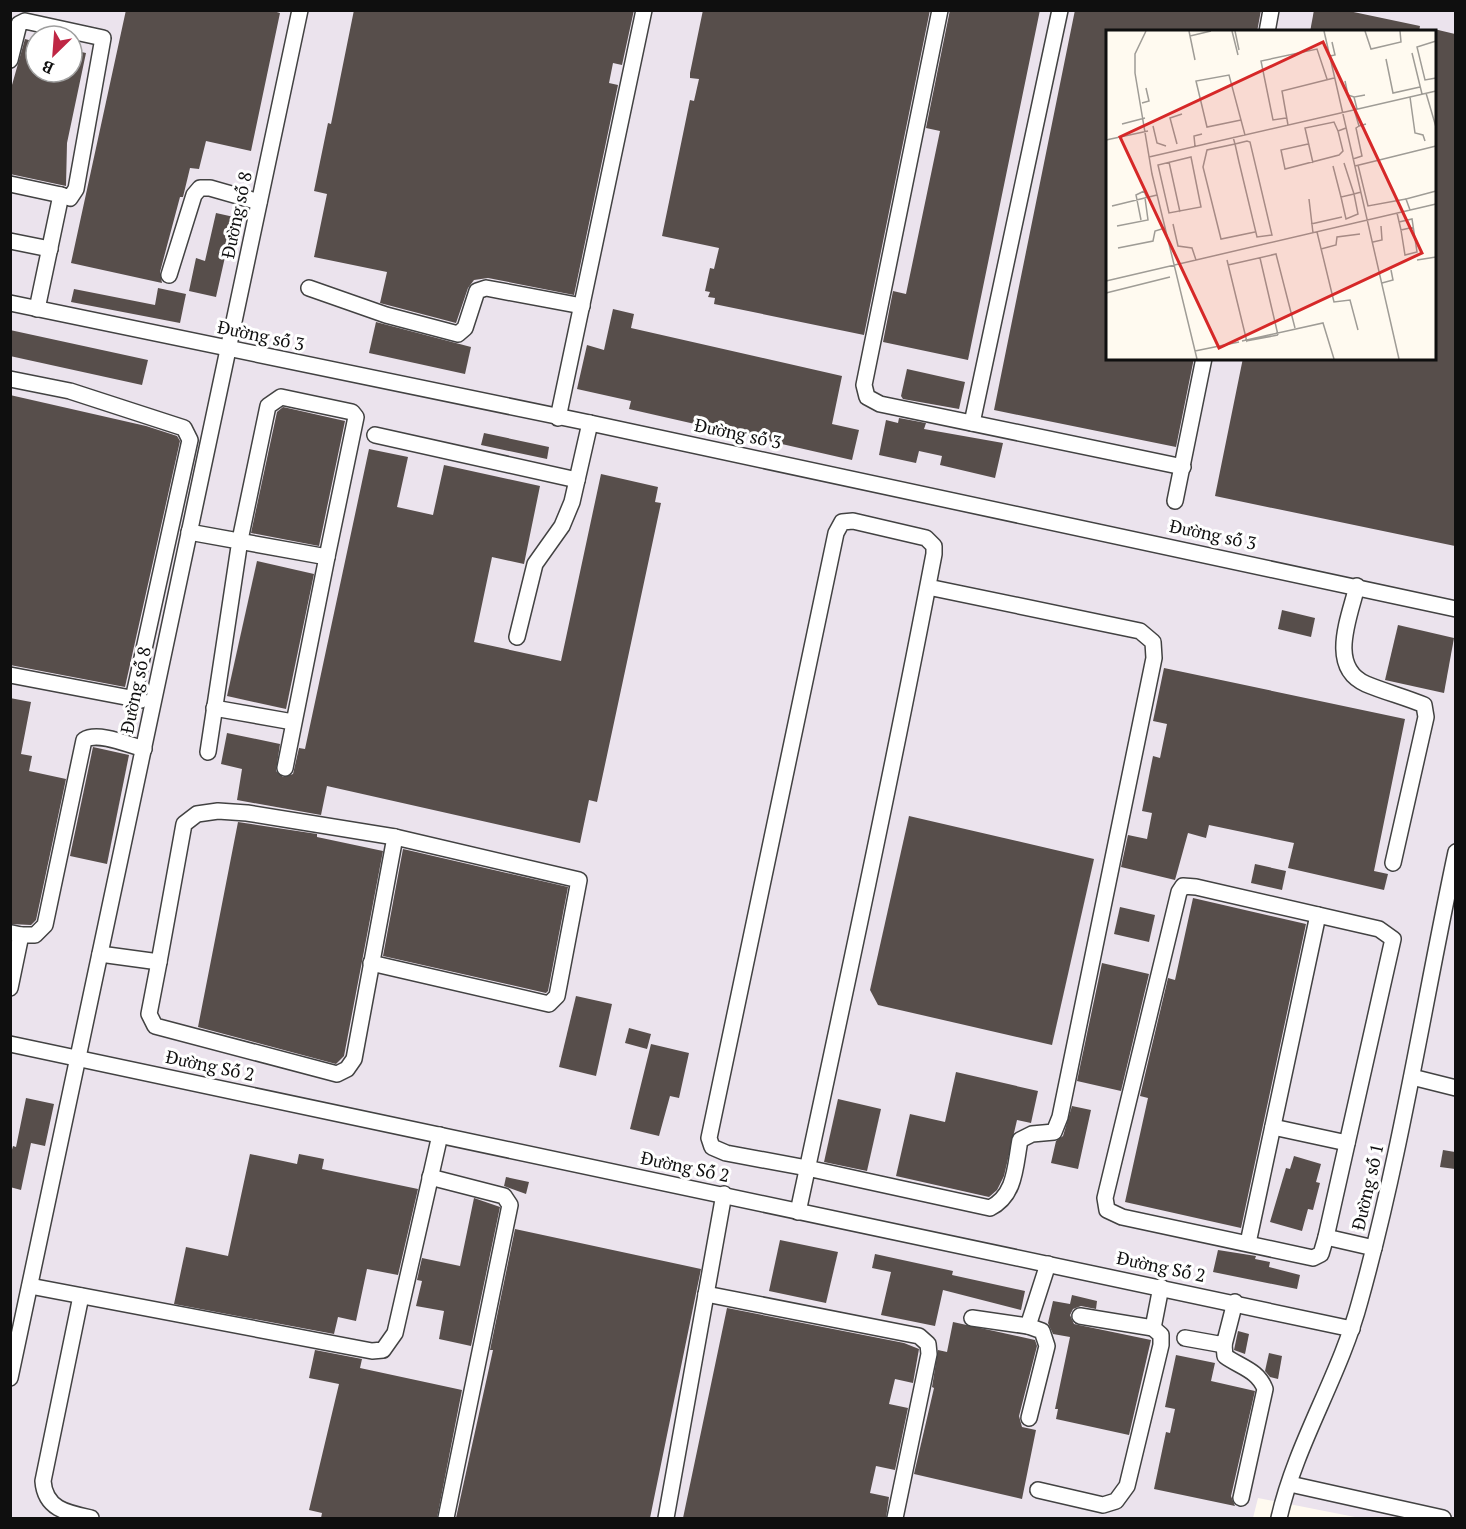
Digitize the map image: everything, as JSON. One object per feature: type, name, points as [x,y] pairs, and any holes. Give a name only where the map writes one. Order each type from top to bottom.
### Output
[{"type":"street","name":"Đường số 8","points":[[10,1378],[300,10]]},
{"type":"street","points":[[558,418],[644,10]]},
{"type":"street","points":[[940,10],[864,385],[867,398],[880,404],[1183,466]]},
{"type":"street","points":[[972,423],[1060,10]]},
{"type":"street","points":[[1267,30],[1271,10]]},
{"type":"street","points":[[10,60],[16,31],[19,24],[25,21],[103,38],[76,189],[70,198],[10,184]]},
{"type":"street","points":[[169,275],[194,195],[200,188],[210,188],[260,202]]},
{"type":"street","points":[[37,309],[61,195]]},
{"type":"street","points":[[10,241],[51,249]]},
{"type":"street","points":[[309,288],[386,315],[458,334],[465,328],[477,291],[486,288],[582,306]]},
{"type":"street","name":"Đường số 3","points":[[10,303],[590,423],[1357,586],[1455,609]]},
{"type":"street","points":[[1175,501],[1204,360]]},
{"type":"street","points":[[10,379],[70,391],[184,428],[188,432],[190,440],[133,699]]},
{"type":"street","points":[[208,752],[240,540],[268,406],[281,397],[294,399],[352,412],[356,417],[285,768]]},
{"type":"street","points":[[517,637],[535,564],[562,526],[572,502],[590,423]]},
{"type":"street","points":[[375,435],[577,480]]},
{"type":"street","points":[[798,1212],[807,1168],[834,1048],[934,554],[934,546],[926,538],[853,521],[842,522],[836,533],[791,740],[709,1138],[712,1147],[726,1153],[807,1168],[990,1208],[1001,1202],[1010,1189],[1020,1140],[1032,1134],[1054,1132],[1065,1094],[1152,670],[1154,642],[1140,631],[928,587]]},
{"type":"street","points":[[189,532],[327,557]]},
{"type":"street","points":[[1357,586],[1343,650],[1349,670],[1363,683],[1424,705],[1426,717],[1393,862]]},
{"type":"street","points":[[10,675],[153,703]]},
{"type":"street","points":[[214,708],[293,722]]},
{"type":"street","points":[[10,988],[16,934],[35,935],[45,925],[84,740],[90,737],[99,738],[144,749]]},
{"type":"street","points":[[372,963],[549,1004],[557,996],[580,886],[576,878],[395,837],[247,813],[218,811],[198,814],[184,825],[149,1014],[155,1026],[337,1074],[347,1069],[354,1059],[395,837]]},
{"type":"street","name":"Đường số 1","points":[[1279,1518],[1290,1484],[1352,1329],[1374,1248],[1412,1077],[1455,858]]},
{"type":"street","points":[[1184,886],[1378,929],[1393,939],[1347,1143],[1321,1254],[1313,1258],[1122,1217],[1107,1210],[1105,1198],[1179,892],[1184,886]]},
{"type":"street","points":[[1248,1243],[1318,915]]},
{"type":"street","points":[[100,954],[159,962]]},
{"type":"street","name":"Đường Số 2","points":[[10,1044],[724,1194],[798,1212],[1234,1302],[1352,1329]]},
{"type":"street","points":[[1412,1077],[1455,1088]]},
{"type":"street","points":[[1273,1126],[1347,1143]]},
{"type":"street","points":[[30,1286],[372,1351],[382,1350],[395,1333],[440,1135]]},
{"type":"street","points":[[430,1177],[504,1196],[510,1205],[446,1518]]},
{"type":"street","points":[[666,1518],[724,1194]]},
{"type":"street","points":[[1326,1237],[1374,1248]]},
{"type":"street","points":[[1028,1326],[1048,1263]]},
{"type":"street","points":[[1153,1328],[1161,1287]]},
{"type":"street","points":[[706,1294],[919,1336],[928,1344],[929,1353],[895,1518]]},
{"type":"street","points":[[81,1296],[43,1481],[44,1494],[52,1505],[69,1514],[91,1518]]},
{"type":"street","points":[[1234,1302],[1224,1345],[1225,1356],[1252,1371],[1265,1389],[1241,1497]]},
{"type":"street","points":[[1038,1490],[1104,1505],[1116,1501],[1127,1486],[1161,1345],[1161,1335],[1153,1328],[1080,1316]]},
{"type":"street","points":[[972,1318],[1028,1326],[1042,1331],[1047,1346],[1029,1418]]},
{"type":"street","points":[[1185,1338],[1224,1345]]},
{"type":"street","points":[[1290,1484],[1443,1518]]},
{"type":"shaded area","points":[[10,11],[1455,11],[1455,1518],[1360,1518],[1258,1498],[1253,1518],[11,1518]]},
{"type":"building","points":[[126,10],[270,10],[280,13],[251,151],[206,141],[199,169],[190,168],[183,197],[180,197],[160,272],[162,283],[71,263]]},
{"type":"building","points":[[354,10],[634,10],[622,65],[613,63],[609,83],[618,85],[574,295],[488,278],[474,280],[468,288],[456,323],[380,303],[387,272],[314,257],[327,194],[314,191],[328,123],[331,124]]},
{"type":"building","points":[[703,10],[930,10],[864,335],[714,304],[715,298],[708,297],[710,292],[705,291],[710,268],[714,269],[719,248],[662,236],[690,100],[694,101],[699,79],[690,78],[690,73]]},
{"type":"building","points":[[950,10],[1040,10],[968,360],[883,342],[893,291],[906,294],[940,131],[926,128]]},
{"type":"building","points":[[1075,10],[1261,10],[1257,30],[1106,30],[1106,360],[1194,360],[1176,447],[994,410]]},
{"type":"building","points":[[1314,10],[1344,10],[1420,26],[1419,30],[1310,30]]},
{"type":"building","points":[[1434,29],[1455,34],[1455,546],[1215,496],[1243,360],[1436,360],[1436,30]]},
{"type":"building","points":[[24,43],[24,84],[79,84],[67,143],[66,186],[10,174],[10,92]]},
{"type":"building","points":[[216,213],[234,217],[216,297],[189,291],[196,258],[205,261]]},
{"type":"building","points":[[158,288],[186,294],[180,323],[71,302],[74,289],[155,305]]},
{"type":"building","points":[[613,309],[634,314],[631,328],[842,376],[832,424],[859,430],[852,460],[629,409],[631,401],[577,389],[587,345],[604,350]]},
{"type":"building","points":[[376,322],[471,347],[465,374],[369,353]]},
{"type":"building","points":[[10,330],[148,360],[142,385],[10,356]]},
{"type":"building","points":[[907,369],[965,382],[959,409],[903,399],[901,396]]},
{"type":"building","points":[[10,395],[146,426],[177,436],[180,441],[125,687],[10,665]]},
{"type":"building","points":[[283,407],[345,421],[319,546],[251,533],[277,412]]},
{"type":"building","points":[[899,418],[926,423],[924,429],[1003,443],[995,478],[940,465],[942,456],[919,451],[916,463],[879,455],[886,420],[898,423]]},
{"type":"building","points":[[484,433],[549,447],[547,459],[481,445]]},
{"type":"building","points":[[369,449],[408,457],[397,507],[433,515],[444,465],[540,486],[524,564],[492,557],[474,642],[561,661],[601,474],[658,487],[655,502],[661,503],[597,802],[589,800],[580,843],[327,786],[321,815],[237,800],[242,769],[221,764],[227,733],[280,744],[276,771],[283,777],[293,774],[299,748],[305,749]]},
{"type":"building","points":[[257,561],[314,574],[286,709],[227,696]]},
{"type":"building","points":[[1282,610],[1315,618],[1311,637],[1278,629]]},
{"type":"building","points":[[1398,625],[1454,638],[1444,693],[1385,680]]},
{"type":"building","points":[[1164,668],[1405,719],[1374,871],[1388,874],[1384,890],[1288,868],[1294,843],[1209,825],[1206,838],[1188,833],[1175,880],[1121,867],[1128,835],[1147,839],[1152,813],[1142,811],[1153,756],[1160,758],[1167,724],[1153,721]]},
{"type":"building","points":[[10,698],[31,702],[21,754],[32,756],[29,771],[66,779],[36,920],[31,925],[10,924]]},
{"type":"building","points":[[93,747],[129,755],[107,864],[70,856]]},
{"type":"building","points":[[909,816],[1094,859],[1052,1045],[878,1005],[870,990]]},
{"type":"building","points":[[238,822],[317,834],[317,837],[383,851],[344,1056],[336,1064],[198,1027]]},
{"type":"building","points":[[403,849],[568,887],[548,991],[546,993],[383,956]]},
{"type":"building","points":[[1255,864],[1286,871],[1282,890],[1251,883]]},
{"type":"building","points":[[1193,898],[1306,924],[1241,1228],[1125,1202],[1148,1098],[1140,1096],[1168,978],[1175,980]]},
{"type":"building","points":[[1120,907],[1155,915],[1149,942],[1114,934]]},
{"type":"building","points":[[1102,963],[1149,974],[1121,1091],[1077,1081]]},
{"type":"building","points":[[576,996],[612,1004],[596,1076],[559,1067]]},
{"type":"building","points":[[629,1028],[651,1034],[647,1049],[625,1043]]},
{"type":"building","points":[[651,1044],[689,1053],[679,1098],[670,1096],[659,1136],[630,1129]]},
{"type":"building","points":[[956,1072],[1038,1091],[1031,1123],[1017,1120],[1004,1176],[997,1190],[989,1197],[896,1176],[910,1114],[945,1122]]},
{"type":"building","points":[[26,1098],[54,1104],[45,1146],[31,1143],[21,1190],[10,1187],[10,1157],[13,1146],[16,1147]]},
{"type":"building","points":[[838,1099],[881,1109],[867,1171],[824,1162]]},
{"type":"building","points":[[1072,1106],[1091,1110],[1078,1169],[1051,1163],[1056,1141],[1063,1136]]},
{"type":"building","points":[[1443,1150],[1455,1152],[1455,1169],[1440,1167]]},
{"type":"building","points":[[250,1154],[297,1164],[299,1154],[324,1159],[322,1169],[418,1189],[398,1275],[367,1269],[356,1321],[338,1317],[334,1334],[174,1304],[186,1247],[228,1256]]},
{"type":"building","points":[[1294,1156],[1321,1164],[1316,1182],[1320,1183],[1313,1210],[1308,1209],[1302,1231],[1270,1222],[1286,1168],[1290,1169]]},
{"type":"building","points":[[506,1177],[529,1182],[526,1194],[504,1186]]},
{"type":"building","points":[[474,1198],[500,1207],[471,1346],[439,1339],[444,1311],[416,1306],[422,1281],[417,1280],[422,1258],[460,1266]]},
{"type":"building","points":[[515,1229],[701,1269],[650,1518],[456,1518],[493,1350],[490,1350]]},
{"type":"building","points":[[780,1240],[838,1252],[826,1303],[769,1291]]},
{"type":"building","points":[[1218,1250],[1256,1256],[1255,1259],[1270,1262],[1269,1267],[1300,1275],[1297,1289],[1213,1272]]},
{"type":"building","points":[[875,1254],[953,1271],[952,1275],[1025,1291],[1021,1310],[943,1290],[935,1326],[881,1315],[891,1272],[872,1268]]},
{"type":"building","points":[[1072,1295],[1097,1301],[1096,1309],[1081,1306],[1073,1309],[1070,1315],[1074,1324],[1151,1340],[1129,1435],[1056,1419],[1058,1409],[1055,1409],[1070,1337],[1053,1334],[1048,1323],[1053,1301],[1070,1304]]},
{"type":"building","points":[[727,1308],[904,1343],[919,1349],[913,1383],[895,1379],[889,1404],[908,1408],[895,1470],[876,1466],[870,1493],[889,1497],[886,1518],[683,1518]]},
{"type":"building","points":[[953,1322],[1035,1340],[1037,1346],[1019,1416],[1022,1427],[1036,1430],[1022,1499],[914,1474],[934,1388],[932,1387],[938,1350],[947,1352]]},
{"type":"building","points":[[1238,1331],[1249,1334],[1245,1354],[1234,1350]]},
{"type":"building","points":[[315,1350],[362,1359],[360,1368],[462,1390],[437,1518],[321,1518],[322,1513],[309,1510],[339,1384],[309,1378]]},
{"type":"building","points":[[1269,1353],[1282,1356],[1278,1379],[1270,1377],[1265,1371]]},
{"type":"building","points":[[1176,1355],[1215,1363],[1211,1381],[1255,1391],[1231,1496],[1235,1506],[1154,1489],[1166,1432],[1170,1433],[1175,1409],[1165,1407]]}]
